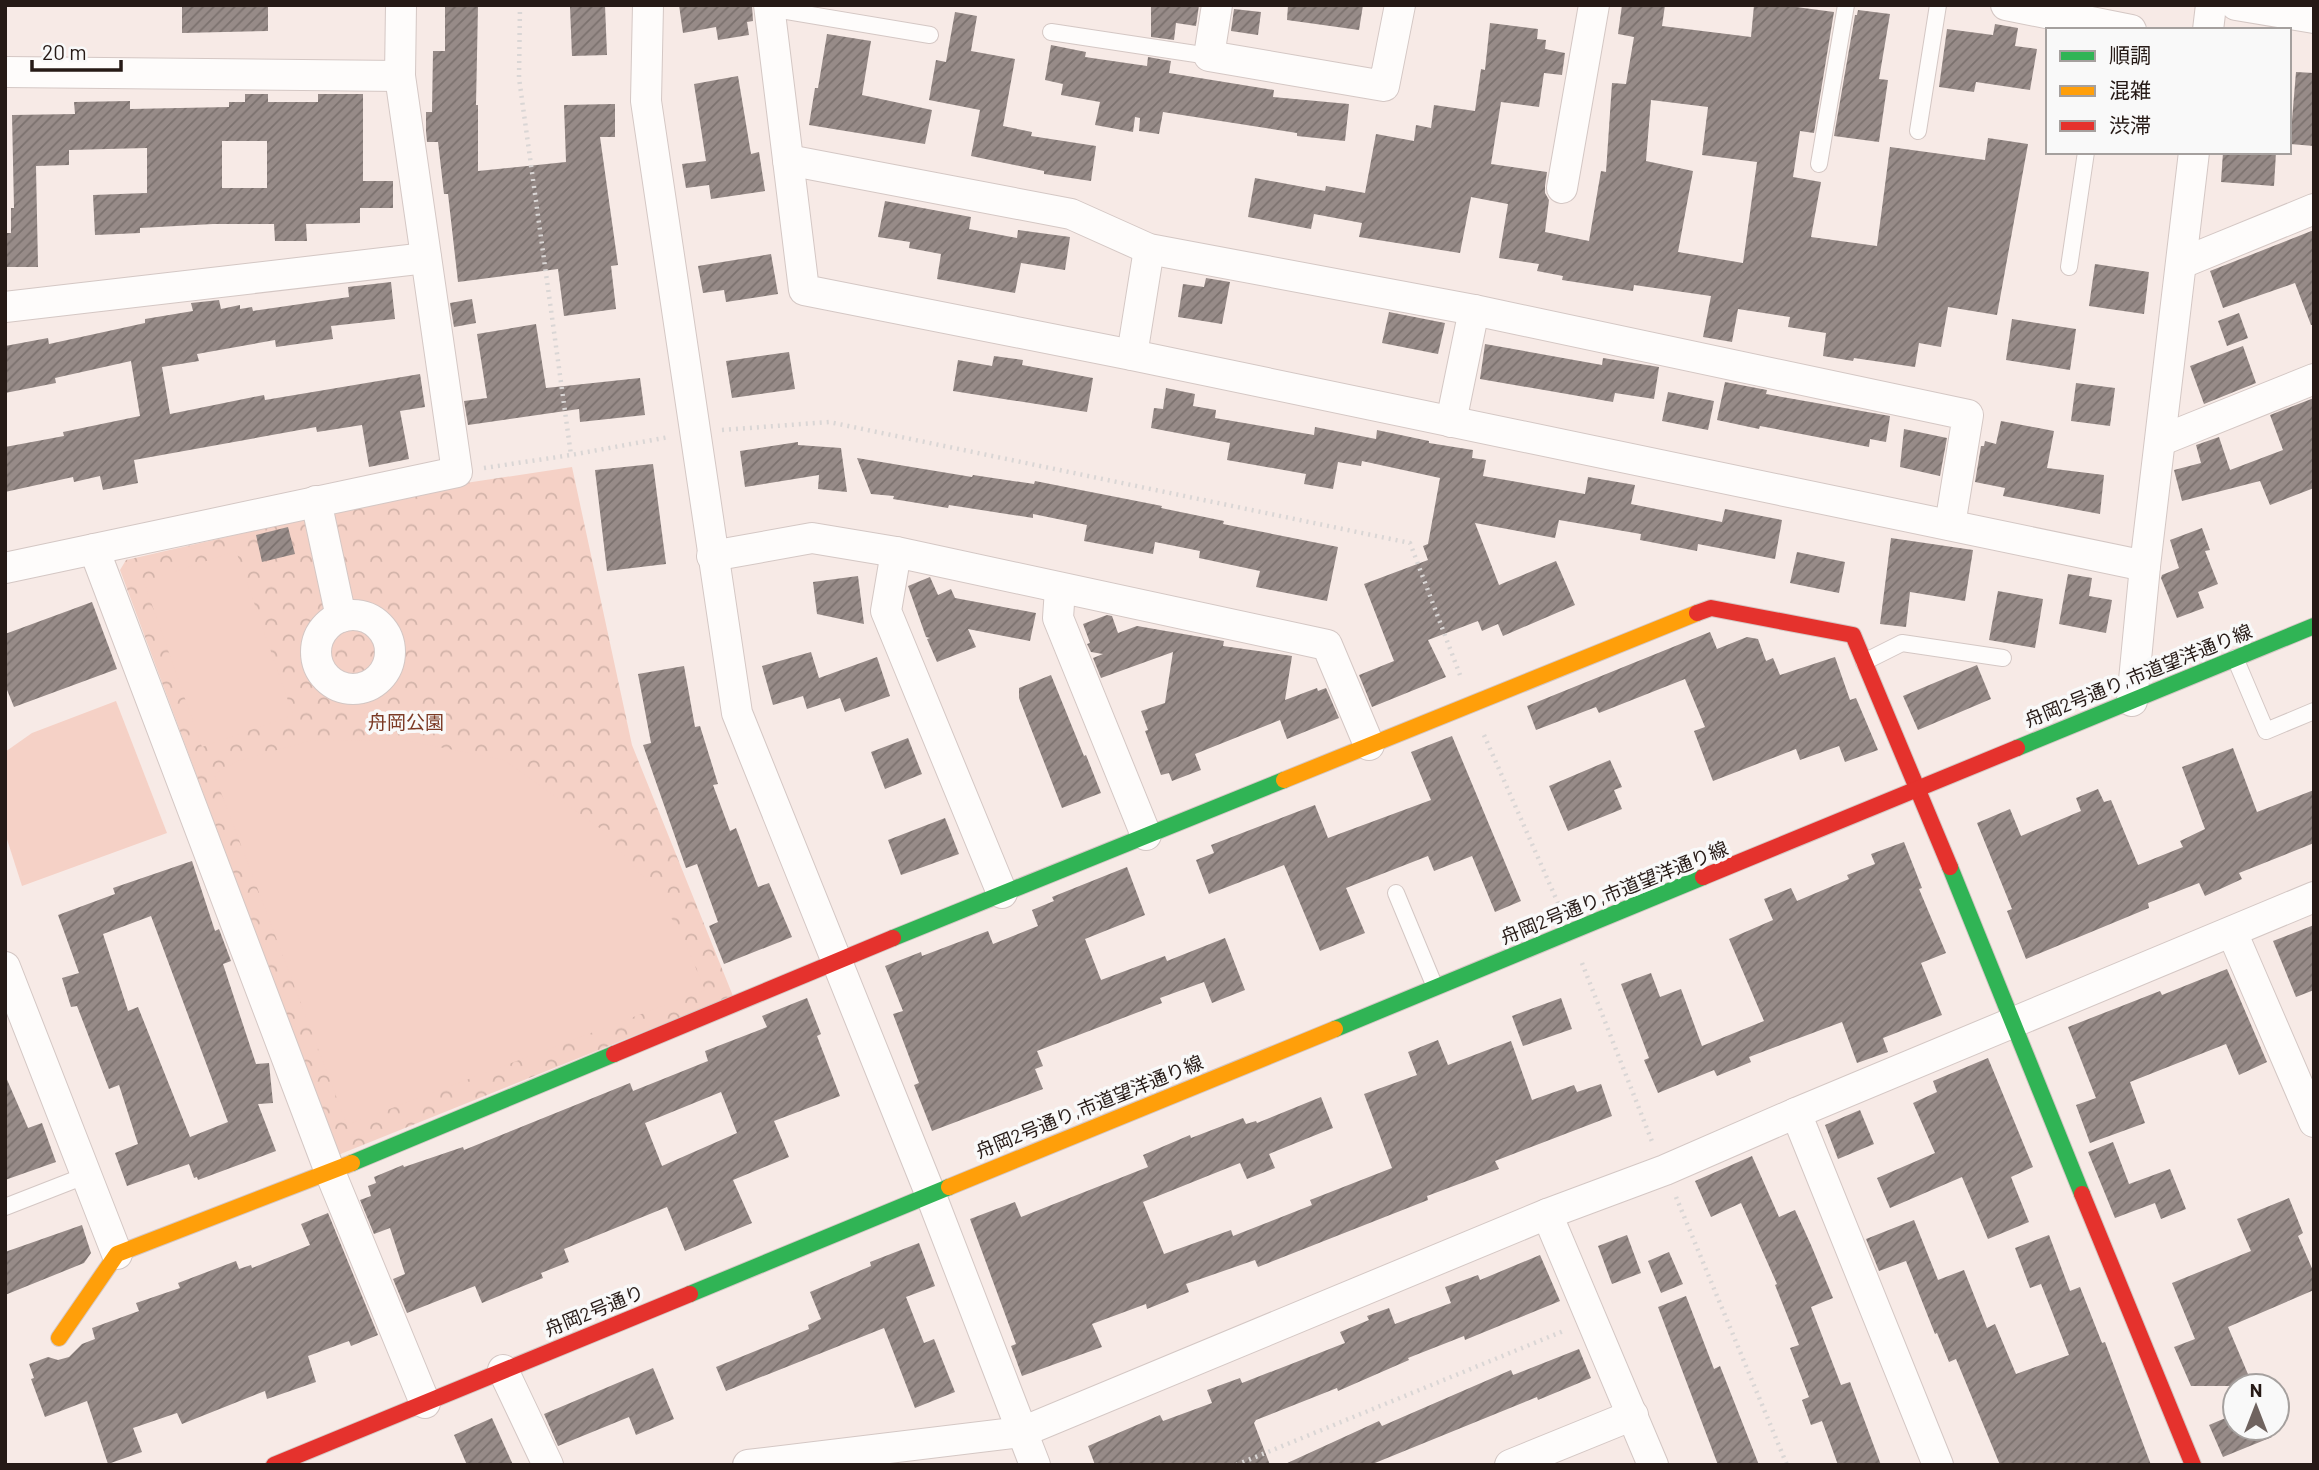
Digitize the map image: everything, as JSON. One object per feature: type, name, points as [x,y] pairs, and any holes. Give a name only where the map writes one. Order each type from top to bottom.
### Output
[{"type":"street","points":[[5,568],[457,472],[400,76],[401,5]]},
{"type":"street","points":[[648,5],[646,100],[737,713],[930,1193],[1035,1465]]},
{"type":"street","points":[[1217,5],[1209,56],[1384,86],[1400,5]]},
{"type":"street","points":[[1562,188],[1594,5]]},
{"type":"street","points":[[2006,5],[2113,28]]},
{"type":"street","points":[[2208,28],[2210,5]]},
{"type":"street","points":[[2236,5],[2314,18]]},
{"type":"street","points":[[769,7],[804,290],[1132,355],[2145,566]]},
{"type":"street","points":[[5,72],[400,76]]},
{"type":"street","points":[[2132,701],[2145,566],[2194,154]]},
{"type":"street","points":[[788,160],[1071,214],[1149,249],[1474,310],[1968,415],[1950,525]]},
{"type":"street","points":[[2182,263],[2314,209]]},
{"type":"street","points":[[1132,355],[1149,249]]},
{"type":"street","points":[[5,307],[426,258]]},
{"type":"street","points":[[1451,422],[1474,310]]},
{"type":"street","points":[[2162,440],[2314,379]]},
{"type":"street","points":[[316,501],[341,617]]},
{"type":"street","points":[[712,556],[812,538],[896,552],[1328,645],[1368,745]]},
{"type":"street","points":[[94,549],[330,1172],[425,1402]]},
{"type":"street","points":[[896,552],[886,611],[1002,894]]},
{"type":"street","points":[[1060,589],[1058,618],[1146,835]]},
{"type":"street","points":[[59,1338],[117,1254],[330,1172],[1146,835],[1711,608],[1853,635],[1919,789],[2193,1465]]},
{"type":"street","name":"舟岡2号通り,市道望洋通り線","points":[[930,1193],[1571,933],[2314,626]]},
{"type":"street","points":[[748,1465],[1022,1432],[1547,1214],[1665,1170],[2314,897]]},
{"type":"street","points":[[2231,932],[2314,1122]]},
{"type":"street","points":[[5,967],[117,1254]]},
{"type":"street","points":[[1796,1113],[1938,1465]]},
{"type":"street","name":"舟岡2号通り","points":[[274,1465],[930,1193]]},
{"type":"street","points":[[1547,1214],[1653,1465]]},
{"type":"street","points":[[503,1370],[548,1465]]},
{"type":"street","points":[[1510,1465],[1633,1415]]},
{"type":"lane","points":[[1819,164],[1846,5]]},
{"type":"lane","points":[[1918,131],[1938,5]]},
{"type":"lane","points":[[769,7],[930,35]]},
{"type":"lane","points":[[1051,32],[1209,56]]},
{"type":"lane","points":[[2069,267],[2086,154]]},
{"type":"lane","points":[[1864,662],[1902,643],[2003,657]]},
{"type":"lane","points":[[2235,658],[2266,731],[2314,711]]},
{"type":"lane","points":[[1396,892],[1435,988]]},
{"type":"lane","points":[[5,1207],[87,1175]]},
{"type":"path","points":[[520,5],[519,78],[571,455]]},
{"type":"path","points":[[457,472],[696,432],[829,422],[1410,543],[1471,705],[1571,933],[1646,1129],[1787,1465]]},
{"type":"path","points":[[1236,1465],[1592,1319]]},
{"type":"green space","name":"舟岡公園","points":[[572,467],[632,745],[733,996],[338,1155],[120,570],[126,560],[459,484]]},
{"type":"green space","points":[[236,551],[293,715],[202,747],[144,582]]},
{"type":"green space","points":[[116,701],[167,833],[22,886],[5,833],[5,752],[32,733]]},
{"type":"green space","points":[[404,740],[504,760],[601,829],[652,887],[682,935],[705,990],[347,1125],[214,774],[238,761],[309,741]]},
{"type":"building","points":[[182,5],[268,5],[268,31],[182,33]]},
{"type":"building","points":[[445,5],[478,5],[478,171],[566,162],[564,105],[615,104],[615,137],[600,137],[618,265],[611,266],[616,309],[564,316],[558,269],[458,282],[448,194],[444,194],[438,142],[427,142],[426,131],[426,112],[432,112],[433,51],[445,51]]},
{"type":"building","points":[[605,5],[607,55],[572,56],[570,7]]},
{"type":"building","points":[[679,5],[752,5],[753,21],[747,22],[749,35],[718,40],[716,27],[683,33]]},
{"type":"building","points":[[1151,5],[1199,5],[1196,26],[1176,23],[1174,40],[1151,37]]},
{"type":"building","points":[[1288,5],[1363,5],[1359,30],[1287,20]]},
{"type":"building","points":[[1622,5],[1665,5],[1662,26],[1751,37],[1754,5],[1781,5],[1834,12],[1814,133],[1800,131],[1793,177],[1821,182],[1811,237],[1877,246],[1890,147],[1985,160],[1988,138],[2028,144],[1997,315],[1948,307],[1941,347],[1919,343],[1915,367],[1854,358],[1853,361],[1823,356],[1826,333],[1788,327],[1790,317],[1738,309],[1732,342],[1703,337],[1711,296],[1634,285],[1633,291],[1562,280],[1563,276],[1537,271],[1539,264],[1499,258],[1508,204],[1471,197],[1460,253],[1359,237],[1362,223],[1314,214],[1311,229],[1248,217],[1255,178],[1325,191],[1326,186],[1365,193],[1376,134],[1414,141],[1416,125],[1431,128],[1434,105],[1475,111],[1481,69],[1485,70],[1490,23],[1538,29],[1537,39],[1546,40],[1545,49],[1565,53],[1562,75],[1544,73],[1539,107],[1501,102],[1491,164],[1547,172],[1545,193],[1549,200],[1545,232],[1589,241],[1601,171],[1606,172],[1612,83],[1626,84],[1634,37],[1618,34]],"holes":[[[1651,100],[1708,107],[1702,155],[1757,162],[1743,263],[1678,252],[1693,171],[1646,161]]]},
{"type":"building","points":[[1234,9],[1261,12],[1258,35],[1231,31]]},
{"type":"building","points":[[1858,10],[1890,14],[1879,79],[1888,80],[1879,142],[1834,136]]},
{"type":"building","points":[[955,12],[977,16],[971,51],[1015,59],[1003,126],[1032,132],[1031,136],[1096,146],[1091,181],[1044,174],[1044,171],[971,156],[980,110],[929,100],[936,60],[946,62]]},
{"type":"building","points":[[1995,24],[2018,28],[2015,46],[2037,49],[2030,90],[1976,82],[1974,92],[1939,87],[1947,29],[1993,35]]},
{"type":"building","points":[[827,34],[871,41],[862,95],[932,110],[925,144],[809,125]]},
{"type":"building","points":[[1051,45],[1086,52],[1085,57],[1147,66],[1148,57],[1171,61],[1169,73],[1274,90],[1273,97],[1349,104],[1345,141],[1297,136],[1297,133],[1163,112],[1159,134],[1139,131],[1140,118],[1135,117],[1133,132],[1095,125],[1100,102],[1061,95],[1063,84],[1045,80]]},
{"type":"building","points":[[2296,72],[2314,73],[2314,146],[2291,144]]},
{"type":"building","points":[[738,76],[751,154],[759,152],[765,191],[711,199],[709,185],[686,188],[682,164],[706,161],[694,84]]},
{"type":"building","points":[[245,94],[268,94],[268,102],[318,102],[318,94],[363,94],[363,181],[393,181],[393,208],[360,208],[360,223],[306,224],[307,241],[275,241],[274,224],[140,228],[140,233],[95,235],[93,195],[147,193],[147,148],[69,150],[69,165],[36,166],[38,267],[5,267],[5,233],[11,233],[11,208],[14,208],[12,115],[75,114],[74,102],[130,101],[130,109],[229,107],[229,102],[245,102]],"holes":[[[222,141],[267,141],[267,188],[222,188]]]},
{"type":"building","points":[[2223,154],[2276,154],[2274,186],[2221,182]]},
{"type":"building","points":[[885,201],[971,217],[969,229],[1017,238],[1018,230],[1070,237],[1065,270],[1021,263],[1015,293],[937,279],[941,254],[909,248],[910,242],[878,237]]},
{"type":"building","points":[[2314,230],[2314,325],[2311,325],[2295,283],[2223,308],[2210,271]]},
{"type":"building","points":[[771,254],[778,294],[726,302],[724,290],[703,293],[698,266]]},
{"type":"building","points":[[2095,264],[2149,272],[2144,314],[2089,306]]},
{"type":"building","points":[[1206,278],[1230,282],[1222,324],[1178,317],[1183,284],[1204,287]]},
{"type":"building","points":[[391,282],[395,319],[331,326],[333,339],[276,347],[275,340],[197,354],[199,361],[162,367],[170,414],[264,395],[265,400],[420,374],[425,407],[400,411],[409,459],[369,467],[362,425],[317,432],[316,427],[134,460],[138,483],[103,490],[100,476],[74,482],[73,477],[5,492],[5,447],[64,436],[63,432],[140,416],[131,361],[55,378],[56,383],[5,393],[5,346],[48,338],[49,344],[145,323],[145,319],[193,311],[191,303],[219,300],[221,309],[240,305],[240,309],[252,307],[253,311],[349,297],[348,287]]},
{"type":"building","points":[[472,299],[476,323],[454,327],[450,303]]},
{"type":"building","points":[[1389,312],[1445,323],[1438,354],[1382,343]]},
{"type":"building","points":[[2239,313],[2248,338],[2227,346],[2218,321]]},
{"type":"building","points":[[2012,319],[2076,329],[2070,370],[2006,360]]},
{"type":"building","points":[[536,324],[546,388],[640,378],[645,415],[580,422],[579,409],[468,425],[464,401],[487,398],[477,334]]},
{"type":"building","points":[[1485,344],[1602,365],[1603,358],[1659,367],[1654,399],[1615,393],[1613,402],[1480,379]]},
{"type":"building","points":[[2243,346],[2256,383],[2204,404],[2190,366]]},
{"type":"building","points":[[789,352],[795,389],[732,398],[726,361]]},
{"type":"building","points":[[994,356],[1023,360],[1022,365],[1093,378],[1087,412],[953,391],[958,360],[992,366]]},
{"type":"building","points":[[1725,382],[1767,390],[1766,394],[1890,416],[1886,442],[1870,439],[1869,447],[1717,420]]},
{"type":"building","points":[[2076,383],[2115,388],[2110,426],[2071,421]]},
{"type":"building","points":[[1166,388],[1195,394],[1193,406],[1216,410],[1215,418],[1314,435],[1315,427],[1376,439],[1377,430],[1429,443],[1473,450],[1472,458],[1486,460],[1483,476],[1585,494],[1588,477],[1635,485],[1631,504],[1722,522],[1725,509],[1782,520],[1775,559],[1698,544],[1697,551],[1640,540],[1641,534],[1559,520],[1555,538],[1475,523],[1499,585],[1556,561],[1575,605],[1503,636],[1498,624],[1482,631],[1478,621],[1428,640],[1446,677],[1372,707],[1359,675],[1394,661],[1364,584],[1428,560],[1423,546],[1428,544],[1440,478],[1362,461],[1361,466],[1338,462],[1333,489],[1304,484],[1306,474],[1227,460],[1230,443],[1151,428],[1154,408],[1163,409]]},
{"type":"building","points":[[1668,392],[1714,401],[1708,430],[1662,421]]},
{"type":"building","points":[[2314,398],[2314,488],[2270,505],[2260,481],[2182,501],[2174,470],[2201,463],[2196,445],[2219,437],[2230,470],[2283,450],[2270,415]]},
{"type":"building","points":[[2001,421],[2054,431],[2047,468],[2104,475],[2100,514],[2003,496],[2005,488],[1975,482],[1981,446],[1984,446],[1985,441],[1996,444]]},
{"type":"building","points":[[1904,429],[1947,438],[1940,476],[1900,467]]},
{"type":"building","points":[[798,442],[798,445],[841,448],[847,492],[818,489],[819,475],[745,487],[740,451]]},
{"type":"building","points":[[857,458],[972,477],[1034,484],[1035,481],[1162,506],[1161,508],[1224,521],[1223,524],[1338,547],[1327,601],[1256,587],[1260,571],[1199,558],[1200,551],[1155,542],[1153,554],[1084,541],[1087,525],[1033,514],[1033,518],[949,505],[948,508],[893,499],[894,496],[871,494]]},
{"type":"building","points":[[653,464],[666,564],[607,571],[595,470]]},
{"type":"building","points":[[288,527],[295,554],[262,562],[256,535]]},
{"type":"building","points":[[2202,528],[2210,550],[2205,551],[2218,584],[2198,592],[2204,608],[2177,618],[2161,578],[2162,575],[2179,568],[2170,540]]},
{"type":"building","points":[[1891,538],[1973,550],[1965,601],[1910,592],[1906,627],[1880,624]]},
{"type":"building","points":[[1797,552],[1845,562],[1839,593],[1790,583]]},
{"type":"building","points":[[2068,574],[2092,578],[2089,596],[2112,600],[2106,633],[2059,624]]},
{"type":"building","points":[[858,576],[864,624],[817,614],[813,582]]},
{"type":"building","points":[[930,577],[938,595],[951,589],[955,598],[1036,613],[1030,641],[968,629],[976,647],[937,662],[908,586]]},
{"type":"building","points":[[1998,591],[2043,599],[2035,648],[1989,640]]},
{"type":"building","points":[[92,602],[117,669],[14,707],[5,685],[5,634]]},
{"type":"building","points":[[1107,615],[1112,616],[1118,633],[1137,626],[1224,641],[1223,646],[1292,656],[1285,700],[1317,688],[1318,691],[1326,688],[1339,718],[1287,739],[1280,720],[1195,754],[1201,770],[1172,781],[1169,773],[1161,775],[1145,731],[1148,730],[1141,711],[1165,703],[1173,652],[1101,678],[1093,658],[1103,654],[1091,652],[1083,624]]},
{"type":"building","points":[[1710,632],[1717,649],[1747,637],[1758,639],[1766,661],[1773,658],[1780,675],[1835,657],[1850,700],[1856,698],[1878,750],[1845,762],[1839,746],[1800,760],[1796,749],[1713,781],[1694,731],[1705,727],[1685,679],[1599,713],[1596,707],[1536,730],[1527,706]]},
{"type":"building","points":[[811,652],[819,678],[877,657],[890,696],[845,712],[840,698],[807,709],[803,696],[773,705],[762,666]]},
{"type":"building","points":[[1977,665],[1991,699],[1918,730],[1903,696]]},
{"type":"building","points":[[684,666],[695,727],[700,726],[718,784],[713,785],[730,831],[736,828],[758,887],[769,883],[792,937],[724,964],[709,926],[718,922],[697,864],[686,868],[643,745],[651,743],[638,674]]},
{"type":"building","points":[[1051,675],[1101,793],[1062,808],[1019,698],[1019,688]]},
{"type":"building","points":[[1452,736],[1521,901],[1495,912],[1472,856],[1434,871],[1428,856],[1346,888],[1365,933],[1320,951],[1284,865],[1209,894],[1196,860],[1214,853],[1211,845],[1315,805],[1328,838],[1431,800],[1411,752]]},
{"type":"building","points":[[908,738],[922,774],[885,789],[871,752]]},
{"type":"building","points":[[2233,748],[2257,812],[2314,790],[2314,843],[2239,873],[2242,879],[2205,896],[2199,883],[2148,903],[2149,908],[2026,959],[2007,911],[2012,909],[1977,823],[2010,809],[2021,836],[2081,811],[2076,798],[2098,789],[2104,802],[2111,800],[2138,865],[2183,847],[2180,841],[2205,829],[2182,767]]},
{"type":"building","points":[[1610,760],[1622,787],[1614,790],[1622,809],[1568,831],[1549,786]]},
{"type":"building","points":[[945,818],[959,854],[901,875],[888,840]]},
{"type":"building","points":[[1904,842],[1922,888],[1919,889],[1946,953],[1921,963],[1942,1015],[1883,1038],[1888,1052],[1857,1063],[1842,1022],[1749,1057],[1751,1062],[1717,1076],[1714,1070],[1658,1093],[1644,1060],[1649,1058],[1621,984],[1651,973],[1660,997],[1681,989],[1702,1046],[1764,1021],[1729,939],[1773,920],[1764,899],[1791,888],[1797,901],[1849,879],[1847,875],[1875,864],[1871,854]]},
{"type":"building","points":[[192,861],[215,931],[219,929],[231,961],[223,964],[256,1064],[269,1063],[273,1103],[258,1104],[276,1151],[198,1180],[197,1177],[194,1178],[189,1164],[127,1186],[115,1153],[138,1144],[119,1085],[109,1089],[77,1006],[71,1007],[62,978],[79,973],[58,915],[115,894],[113,888]],"holes":[[[151,916],[228,1122],[190,1137],[138,1007],[128,1011],[103,934]]]},
{"type":"building","points":[[1127,867],[1145,915],[1085,939],[1101,980],[1165,956],[1167,961],[1225,938],[1245,990],[1212,1003],[1204,982],[1160,998],[1162,1003],[1037,1051],[1043,1066],[1035,1069],[1043,1089],[932,1131],[914,1085],[919,1083],[893,1014],[903,1011],[885,966],[921,952],[922,956],[988,931],[993,944],[1038,926],[1032,910],[1054,901],[1052,897]]},
{"type":"building","points":[[2314,925],[2314,990],[2296,997],[2273,941]]},
{"type":"building","points":[[2227,969],[2267,1062],[2239,1075],[2226,1044],[2130,1082],[2145,1123],[2090,1143],[2076,1105],[2096,1098],[2068,1027],[2160,991],[2162,995]]},
{"type":"building","points":[[807,998],[821,1034],[817,1036],[840,1096],[774,1121],[789,1157],[733,1180],[752,1223],[685,1251],[667,1207],[564,1249],[569,1262],[541,1273],[543,1278],[482,1303],[475,1286],[407,1313],[393,1279],[405,1274],[390,1228],[374,1234],[360,1200],[371,1196],[368,1186],[376,1183],[374,1177],[403,1165],[404,1167],[463,1147],[464,1150],[630,1083],[633,1091],[708,1061],[705,1051],[767,1027],[762,1016]],"holes":[[[721,1092],[737,1133],[662,1166],[645,1123]]]},
{"type":"building","points":[[1561,998],[1572,1029],[1523,1046],[1512,1016]]},
{"type":"building","points":[[1438,1040],[1448,1065],[1511,1041],[1532,1100],[1574,1085],[1577,1092],[1601,1084],[1612,1116],[1495,1161],[1499,1169],[1427,1196],[1428,1200],[1258,1267],[1255,1260],[1186,1284],[1189,1292],[1147,1309],[1146,1304],[1092,1324],[1102,1347],[1022,1376],[1011,1346],[1016,1344],[970,1219],[1015,1202],[1021,1217],[1148,1167],[1143,1155],[1190,1135],[1191,1138],[1243,1118],[1246,1124],[1257,1123],[1321,1097],[1333,1128],[1269,1154],[1275,1168],[1247,1179],[1240,1163],[1143,1202],[1164,1254],[1231,1230],[1233,1236],[1312,1205],[1310,1200],[1392,1168],[1364,1094],[1417,1075],[1408,1052]]},
{"type":"building","points":[[1988,1058],[2033,1167],[2011,1177],[2029,1222],[1988,1239],[1962,1177],[1890,1208],[1877,1178],[1935,1153],[1913,1103],[1937,1092],[1933,1081]]},
{"type":"building","points":[[5,1075],[28,1128],[42,1123],[56,1162],[5,1180]]},
{"type":"building","points":[[1860,1110],[1874,1144],[1838,1159],[1825,1125]]},
{"type":"building","points":[[2113,1142],[2129,1184],[2170,1169],[2186,1209],[2161,1219],[2155,1203],[2115,1218],[2088,1152]]},
{"type":"building","points":[[1752,1156],[1779,1217],[1795,1210],[1811,1245],[1833,1298],[1811,1307],[1841,1385],[1850,1382],[1881,1465],[1838,1465],[1822,1421],[1811,1425],[1802,1400],[1809,1397],[1790,1348],[1799,1345],[1775,1285],[1777,1284],[1741,1203],[1711,1217],[1695,1181]]},
{"type":"building","points":[[2289,1198],[2303,1233],[2298,1236],[2314,1273],[2314,1290],[2228,1327],[2247,1372],[2221,1372],[2221,1386],[2191,1386],[2174,1347],[2195,1339],[2172,1283],[2251,1251],[2237,1219]]},
{"type":"building","points":[[328,1213],[378,1335],[351,1346],[349,1341],[308,1356],[316,1382],[267,1399],[265,1391],[182,1424],[177,1413],[133,1428],[142,1452],[108,1464],[87,1401],[45,1417],[31,1379],[34,1378],[29,1364],[48,1357],[58,1360],[69,1357],[82,1344],[95,1339],[92,1328],[139,1311],[136,1303],[180,1288],[178,1283],[236,1261],[239,1269],[251,1265],[252,1268],[310,1245],[301,1224]]},
{"type":"building","points":[[1914,1220],[1938,1280],[1964,1270],[1987,1328],[1995,1324],[2016,1374],[2069,1355],[2041,1284],[2030,1288],[2015,1248],[2049,1235],[2070,1291],[2080,1287],[2102,1343],[2105,1342],[2151,1465],[2000,1465],[1956,1359],[1949,1362],[1906,1261],[1879,1271],[1866,1239]]},
{"type":"building","points":[[82,1225],[91,1253],[84,1263],[5,1295],[5,1252]]},
{"type":"building","points":[[1627,1235],[1641,1273],[1612,1284],[1598,1246]]},
{"type":"building","points":[[919,1243],[935,1286],[906,1297],[924,1343],[934,1339],[955,1392],[915,1408],[884,1328],[726,1391],[716,1367],[809,1329],[808,1325],[821,1319],[810,1292],[871,1266],[870,1262]]},
{"type":"building","points":[[1669,1252],[1683,1284],[1661,1293],[1648,1261]]},
{"type":"building","points":[[1540,1255],[1560,1301],[1465,1340],[1464,1336],[1408,1358],[1409,1360],[1338,1391],[1337,1388],[1256,1420],[1254,1423],[1270,1465],[1095,1465],[1088,1446],[1160,1415],[1163,1421],[1212,1403],[1207,1390],[1240,1378],[1242,1383],[1345,1343],[1340,1332],[1369,1320],[1367,1316],[1389,1308],[1395,1324],[1451,1303],[1445,1287],[1478,1275],[1480,1280]]},
{"type":"building","points":[[1686,1296],[1714,1369],[1720,1366],[1759,1465],[1718,1465],[1658,1307]]},
{"type":"building","points":[[1579,1349],[1591,1378],[1538,1400],[1537,1397],[1370,1465],[1283,1465],[1379,1421],[1382,1426],[1511,1370],[1513,1375]]},
{"type":"building","points":[[653,1368],[674,1419],[636,1435],[629,1417],[558,1446],[544,1414]]},
{"type":"building","points":[[492,1418],[513,1465],[467,1465],[454,1435]]},
{"type":"building","points":[[2221,1420],[2221,1442],[2260,1442],[2223,1457],[2209,1425]]},
{"type":"traffic: fast","points":[[2017,748],[2314,626]]},
{"type":"traffic: fast","points":[[893,938],[1284,780]]},
{"type":"traffic: fast","points":[[1950,867],[2082,1194]]},
{"type":"traffic: fast","points":[[1335,1029],[1703,877]]},
{"type":"traffic: fast","points":[[352,1163],[614,1054]]},
{"type":"traffic: fast","points":[[690,1294],[949,1187]]},
{"type":"traffic: slow","points":[[1284,780],[1697,613]]},
{"type":"traffic: slow","points":[[949,1187],[1335,1029]]},
{"type":"traffic: slow","points":[[59,1338],[117,1254],[352,1163]]},
{"type":"traffic: jam","points":[[1697,613],[1711,608],[1853,635],[1950,867]]},
{"type":"traffic: jam","points":[[1703,877],[2017,748]]},
{"type":"traffic: jam","points":[[614,1054],[893,938]]},
{"type":"traffic: jam","points":[[2082,1194],[2193,1465]]},
{"type":"traffic: jam","points":[[274,1465],[690,1294]]}]
